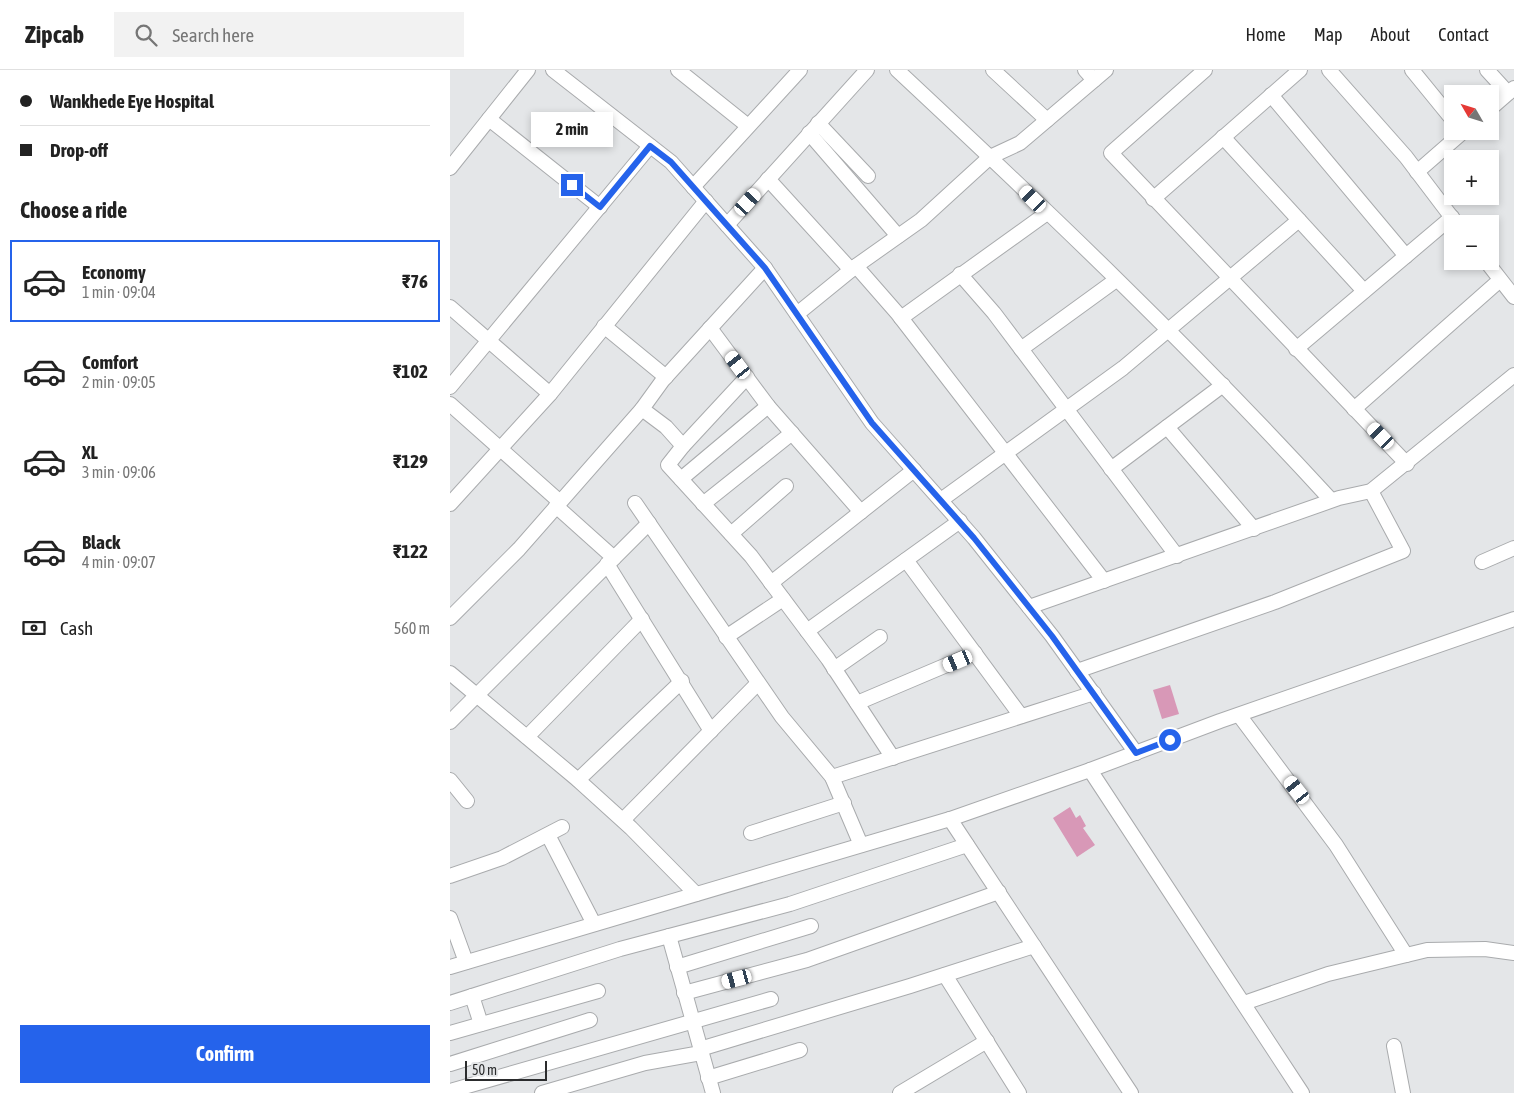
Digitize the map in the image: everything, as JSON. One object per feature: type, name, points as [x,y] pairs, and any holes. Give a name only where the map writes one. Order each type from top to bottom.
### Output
[{"type":"street","points":[[450,168],[528,70]]},
{"type":"street","points":[[553,70],[671,162],[765,268],[872,423],[960,522],[1029,607],[1078,671],[1136,753]]},
{"type":"street","points":[[693,187],[800,70]]},
{"type":"street","points":[[727,225],[867,70]]},
{"type":"street","points":[[897,70],[990,157],[1224,385],[1331,500]]},
{"type":"street","points":[[993,70],[1047,120]]},
{"type":"street","points":[[797,314],[853,268],[921,220],[990,157],[1020,142],[1047,120],[1090,75],[1106,70]]},
{"type":"street","points":[[1205,70],[1112,153],[1153,199],[1407,464]]},
{"type":"street","points":[[1153,199],[1300,70]]},
{"type":"street","points":[[1329,70],[1417,172],[1449,215]]},
{"type":"street","points":[[1412,70],[1444,109]]},
{"type":"street","points":[[1488,70],[1511,91],[1499,101]]},
{"type":"street","points":[[687,73],[748,126]]},
{"type":"street","points":[[1271,95],[1406,256]]},
{"type":"street","points":[[489,119],[600,207]]},
{"type":"street","points":[[814,128],[868,176]]},
{"type":"street","points":[[814,128],[898,236]]},
{"type":"street","points":[[1223,137],[1364,291]]},
{"type":"street","points":[[1417,172],[1453,140]]},
{"type":"street","points":[[450,387],[650,146]]},
{"type":"street","points":[[768,179],[901,318],[1104,581]]},
{"type":"street","points":[[450,504],[550,394],[706,201]]},
{"type":"street","points":[[901,318],[1047,213]]},
{"type":"street","points":[[941,500],[1066,410],[1168,330],[1299,220]]},
{"type":"street","points":[[1296,349],[1406,256],[1444,228]]},
{"type":"street","points":[[450,618],[519,549],[642,409],[666,377],[765,268]]},
{"type":"street","points":[[1493,270],[1514,298]]},
{"type":"street","points":[[960,274],[994,313],[1177,556]]},
{"type":"street","points":[[1021,349],[1116,280]]},
{"type":"street","points":[[1354,409],[1500,280]]},
{"type":"street","points":[[450,308],[550,394]]},
{"type":"street","points":[[604,326],[666,377]]},
{"type":"street","points":[[710,328],[768,406],[861,512]]},
{"type":"street","points":[[1029,607],[1254,529],[1331,500],[1371,491],[1407,464],[1514,376]]},
{"type":"street","points":[[747,377],[683,446],[668,465],[731,534],[783,598],[834,669],[892,758]]},
{"type":"street","points":[[1111,469],[1224,385]]},
{"type":"street","points":[[450,404],[558,504],[610,561],[642,619],[682,680],[711,731]]},
{"type":"street","points":[[681,479],[768,406]]},
{"type":"street","points":[[642,409],[666,426],[683,446]]},
{"type":"street","points":[[1167,427],[1254,529]]},
{"type":"street","points":[[703,504],[792,433]]},
{"type":"street","points":[[771,583],[914,470]]},
{"type":"street","points":[[731,534],[786,486]]},
{"type":"street","points":[[1078,671],[1274,602],[1403,551],[1371,491]]},
{"type":"street","points":[[635,503],[782,717],[832,777],[861,846]]},
{"type":"street","points":[[807,631],[960,522]]},
{"type":"street","points":[[450,722],[649,523]]},
{"type":"street","points":[[1482,562],[1514,548]]},
{"type":"street","points":[[906,560],[1021,716]]},
{"type":"street","points":[[726,637],[783,598]]},
{"type":"street","points":[[527,737],[642,619]]},
{"type":"street","points":[[450,967],[950,819],[1239,715],[1514,620]]},
{"type":"street","points":[[834,669],[880,638]]},
{"type":"street","points":[[857,703],[975,653]]},
{"type":"street","points":[[450,673],[623,820],[696,894]]},
{"type":"street","points":[[578,780],[682,680]]},
{"type":"street","points":[[623,820],[758,683]]},
{"type":"street","points":[[832,777],[1094,693]]},
{"type":"street","points":[[1239,715],[1336,845],[1406,955]]},
{"type":"street","points":[[1090,770],[1302,1093]]},
{"type":"street","points":[[450,780],[467,801]]},
{"type":"street","points":[[751,833],[844,804]]},
{"type":"street","points":[[950,819],[1132,1093]]},
{"type":"street","points":[[450,876],[502,858],[562,827]]},
{"type":"street","points":[[548,835],[594,924]]},
{"type":"street","points":[[450,1004],[620,949],[790,904],[967,845]]},
{"type":"street","points":[[684,993],[807,960],[999,892]]},
{"type":"street","points":[[450,918],[466,962]]},
{"type":"street","points":[[677,966],[811,926]]},
{"type":"street","points":[[669,936],[713,1093]]},
{"type":"street","points":[[542,1093],[581,1088],[646,1063],[701,1051],[1034,946]]},
{"type":"street","points":[[1244,1003],[1328,974],[1426,950],[1485,949],[1514,953]]},
{"type":"street","points":[[945,975],[1019,1093]]},
{"type":"street","points":[[450,1033],[598,991]]},
{"type":"street","points":[[472,996],[481,1024]]},
{"type":"street","points":[[450,1091],[692,1020],[771,1000]]},
{"type":"street","points":[[450,1064],[590,1020]]},
{"type":"street","points":[[900,1093],[987,1041]]},
{"type":"street","points":[[1394,1046],[1403,1093]]},
{"type":"street","points":[[708,1078],[800,1050]]},
{"type":"building","points":[[1170,685],[1179,714],[1162,719],[1153,690]]},
{"type":"building","points":[[1070,807],[1076,818],[1080,815],[1086,826],[1083,828],[1095,845],[1077,857],[1053,818]]},
{"type":"route","points":[[572,185],[600,207],[650,146],[671,162],[765,268],[872,423],[974,538],[1052,636],[1118,725],[1136,753],[1170,740]]}]
